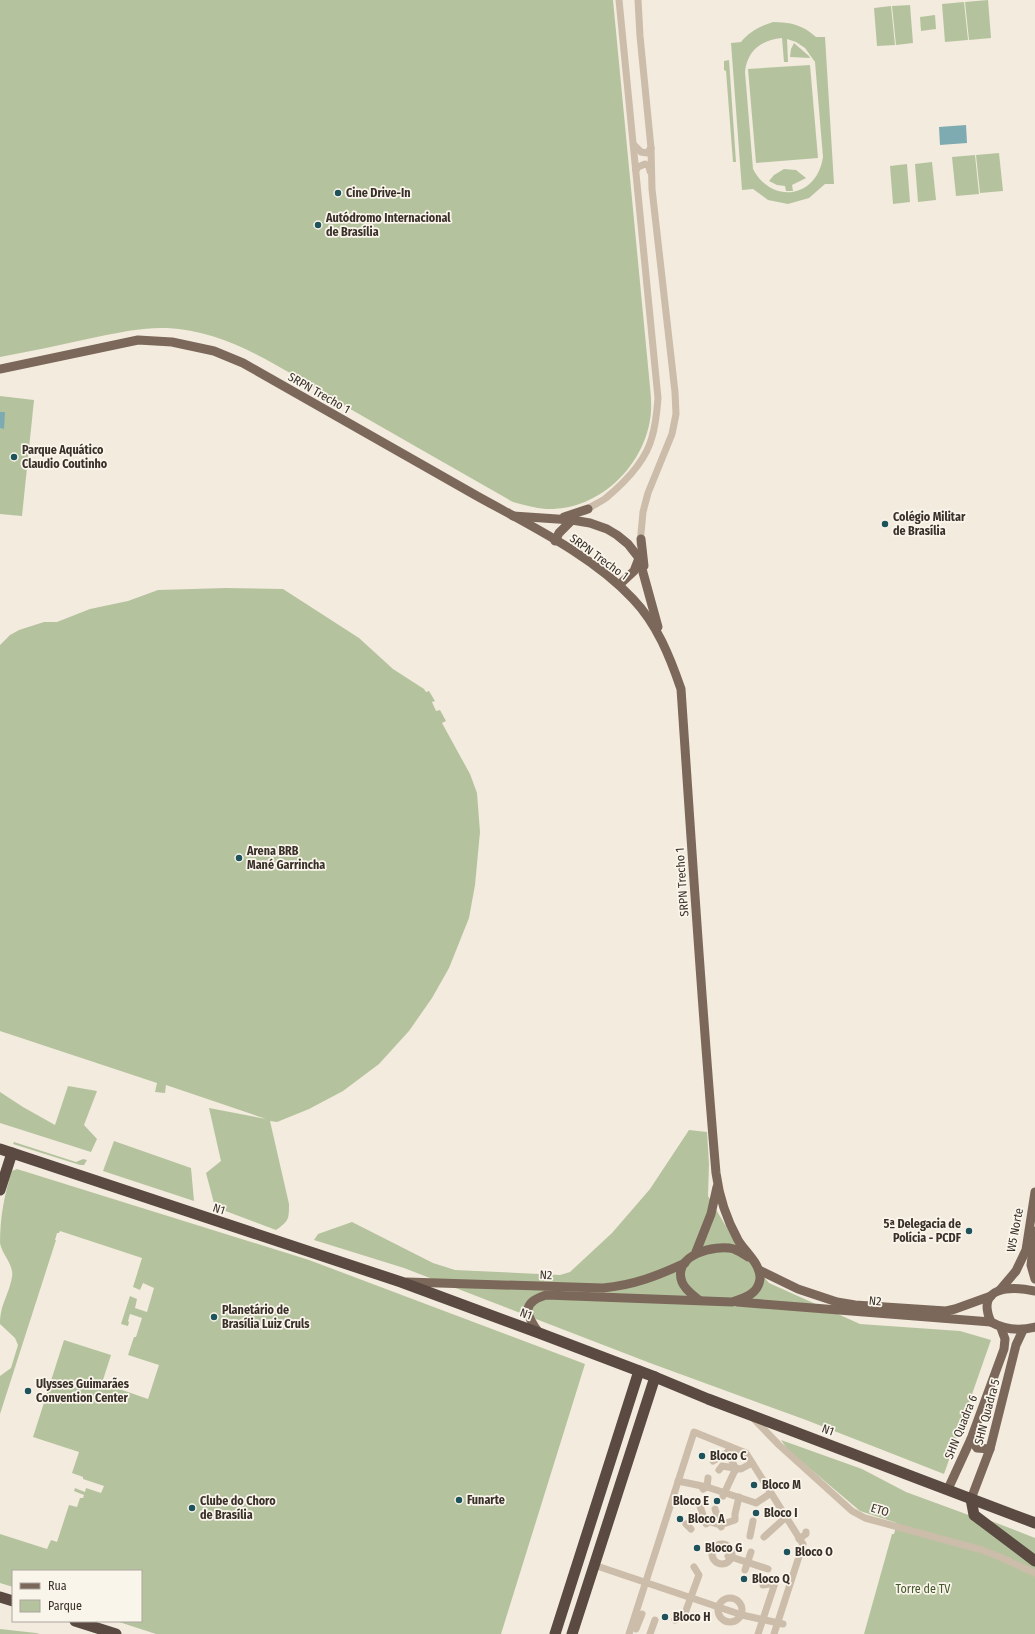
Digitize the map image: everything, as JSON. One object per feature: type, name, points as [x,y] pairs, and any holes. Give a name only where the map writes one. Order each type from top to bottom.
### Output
[{"type":"highway","name":"N1","points":[[0,1150],[401,1282],[655,1377],[750,1415],[1035,1523]]},
{"type":"highway","points":[[0,1190],[12,1153]]},
{"type":"highway","points":[[555,1634],[639,1371]]},
{"type":"highway","points":[[572,1634],[655,1377]]},
{"type":"highway","points":[[971,1499],[974,1515],[1035,1561]]},
{"type":"highway","points":[[0,1597],[12,1601]]},
{"type":"highway","points":[[78,1622],[116,1634]]},
{"type":"main road","name":"SRPN Trecho 1","points":[[0,369],[138,340],[172,342],[214,351],[243,363],[555,541],[585,559],[619,585],[634,599],[650,619],[660,637],[681,689],[704,1035],[718,1186],[729,1219],[739,1241],[751,1258]]},
{"type":"main road","points":[[555,518],[588,509]]},
{"type":"main road","points":[[511,516],[555,518],[590,523],[608,529],[628,544],[639,558],[660,637]]},
{"type":"main road","points":[[555,541],[559,533],[572,520]]},
{"type":"main road","points":[[641,539],[644,577]]},
{"type":"main road","points":[[619,585],[634,571],[639,558]]},
{"type":"main road","name":"SRPN Trecho 1","points":[[696,1252],[711,1214],[718,1186]]},
{"type":"main road","name":"W5 Norte","points":[[1000,1290],[1016,1271],[1026,1250],[1035,1192]]},
{"type":"main road","name":"W5 Norte","points":[[1035,1231],[1031,1265],[1035,1279]]},
{"type":"main road","points":[[719,1247],[735,1249],[751,1258],[759,1270],[760,1279],[757,1288],[752,1294],[732,1302],[700,1300],[687,1291],[682,1282],[682,1270],[684,1263],[696,1252],[719,1247]]},
{"type":"main road","name":"N2","points":[[401,1282],[603,1288],[623,1286],[643,1281],[684,1263]]},
{"type":"main road","name":"N2","points":[[759,1270],[820,1297],[855,1305],[946,1311],[991,1296],[1000,1290]]},
{"type":"main road","points":[[1000,1290],[1011,1288],[1035,1291]]},
{"type":"main road","name":"N2","points":[[539,1333],[530,1320],[527,1312],[529,1303],[536,1298],[546,1295],[700,1300]]},
{"type":"main road","points":[[991,1296],[988,1301],[987,1308],[991,1322],[1001,1328],[1023,1330],[1035,1327]]},
{"type":"main road","name":"N2","points":[[732,1302],[991,1322]]},
{"type":"main road","name":"SHN Quadra 6","points":[[948,1489],[971,1439],[1004,1349],[1005,1339],[1001,1328]]},
{"type":"main road","name":"SHN Quadra 5","points":[[971,1499],[990,1449],[1016,1346],[1023,1330]]},
{"type":"main road","points":[[971,1439],[977,1448],[990,1449]]},
{"type":"street","points":[[572,520],[605,499],[623,483],[642,459],[652,439],[658,398],[619,0]]},
{"type":"street","points":[[638,0],[641,51],[651,148],[652,189]]},
{"type":"street","points":[[634,145],[640,152],[647,152],[651,148]]},
{"type":"street","points":[[636,170],[644,164],[649,166],[675,392],[676,414],[672,434],[648,493],[642,512],[639,558]]},
{"type":"street","name":"ETO","points":[[750,1415],[779,1445],[852,1511],[865,1518],[982,1550],[1035,1573]]},
{"type":"street","points":[[629,1634],[642,1599],[646,1582],[654,1572],[678,1480],[694,1432],[729,1450],[746,1453],[750,1464],[762,1475],[779,1511],[786,1517],[803,1544],[780,1623],[774,1634]]},
{"type":"street","points":[[713,1461],[729,1450]]},
{"type":"street","points":[[724,1494],[736,1470],[729,1450]]},
{"type":"street","points":[[719,1470],[722,1466],[736,1470],[750,1464]]},
{"type":"street","points":[[705,1488],[708,1478]]},
{"type":"street","points":[[678,1480],[739,1500],[756,1503],[771,1493]]},
{"type":"street","points":[[699,1504],[705,1522],[721,1526],[735,1520],[734,1515],[739,1500]]},
{"type":"street","points":[[779,1511],[788,1505]]},
{"type":"street","points":[[715,1509],[721,1526]]},
{"type":"street","points":[[764,1536],[786,1517]]},
{"type":"street","points":[[750,1536],[754,1521]]},
{"type":"street","points":[[799,1539],[806,1534],[806,1532]]},
{"type":"street","points":[[728,1543],[732,1552],[730,1557],[727,1563],[720,1565],[713,1559],[712,1551],[715,1546],[728,1543]]},
{"type":"street","points":[[746,1566],[751,1552]]},
{"type":"street","points":[[730,1557],[746,1566],[768,1569]]},
{"type":"street","points":[[594,1565],[731,1610],[742,1615],[780,1623]]},
{"type":"street","points":[[675,1620],[684,1616],[701,1577],[694,1567]]},
{"type":"street","points":[[758,1634],[775,1583],[763,1585]]},
{"type":"street","points":[[726,1622],[734,1598]]},
{"type":"street","points":[[734,1598],[741,1604],[742,1615],[736,1622],[726,1622],[719,1615],[718,1606],[722,1600],[734,1598]]},
{"type":"street","points":[[636,1629],[642,1614]]},
{"type":"street","points":[[684,1616],[690,1621]]},
{"type":"street","points":[[650,1634],[655,1620]]},
{"type":"green space","name":"Autódromo Internacional de Brasília","points":[[0,0],[613,0],[651,403],[650,420],[638,455],[614,484],[599,495],[583,503],[565,508],[546,509],[513,502],[260,356],[215,337],[191,331],[167,328],[139,329],[0,357]]},
{"type":"green space","points":[[988,0],[991,38],[969,40],[965,2]]},
{"type":"green space","points":[[964,2],[968,40],[945,42],[942,4]]},
{"type":"green space","points":[[910,5],[913,43],[896,45],[892,6]]},
{"type":"green space","points":[[891,6],[895,45],[877,46],[874,8]]},
{"type":"green space","points":[[935,15],[936,29],[921,31],[920,17]]},
{"type":"green space","points":[[773,22],[791,24],[801,27],[816,37],[825,37],[834,184],[825,184],[809,198],[788,204],[768,200],[753,189],[742,190],[731,43],[741,42],[744,38],[760,27]],"holes":[[[782,38],[784,62],[788,62],[787,39],[796,42],[805,48],[815,62],[823,157],[819,171],[812,181],[803,188],[793,192],[782,192],[771,188],[761,181],[753,169],[745,72],[749,58],[756,48],[774,39]]]},
{"type":"green space","points":[[794,43],[810,58],[790,57],[791,49]]},
{"type":"green space","points":[[729,60],[736,162],[733,162],[726,71],[724,70],[724,61]]},
{"type":"green space","points":[[810,65],[818,158],[756,163],[748,69]]},
{"type":"green space","points":[[999,153],[1003,191],[980,193],[976,155]]},
{"type":"green space","points":[[975,155],[979,194],[956,196],[952,157]]},
{"type":"green space","points":[[932,162],[936,200],[918,202],[915,164]]},
{"type":"green space","points":[[907,164],[910,202],[893,204],[890,166]]},
{"type":"green space","points":[[784,169],[796,170],[806,178],[792,185],[793,191],[786,191],[785,186],[777,185],[769,181],[774,175]]},
{"type":"green space","name":"Parque Aquático Claudio Coutinho","points":[[0,396],[34,400],[22,516],[0,514]]},
{"type":"green space","name":"Arena BRB Mané Garrincha","points":[[226,588],[283,589],[359,638],[393,669],[424,689],[426,692],[429,691],[435,701],[432,702],[436,711],[440,710],[446,721],[442,723],[470,774],[477,793],[480,832],[475,885],[469,918],[449,968],[432,998],[409,1031],[379,1064],[343,1091],[309,1109],[277,1122],[270,1121],[289,1204],[289,1213],[286,1222],[276,1230],[215,1207],[206,1173],[221,1161],[209,1108],[266,1119],[166,1085],[165,1093],[155,1092],[157,1083],[0,1031],[0,645],[10,635],[19,630],[44,622],[57,622],[90,609],[128,601],[158,590]]},
{"type":"green space","points":[[68,1086],[97,1091],[84,1125],[97,1139],[91,1152],[0,1123],[0,1092],[55,1125]]},
{"type":"green space","points":[[689,1130],[707,1132],[709,1164],[708,1196],[740,1250],[769,1283],[860,1324],[960,1331],[991,1340],[944,1474],[806,1420],[650,1363],[404,1268],[314,1240],[318,1234],[352,1222],[433,1263],[455,1270],[560,1275],[570,1272],[612,1233],[650,1189]]},
{"type":"green space","points":[[114,1141],[191,1168],[194,1201],[103,1171]]},
{"type":"green space","points":[[14,1142],[76,1162],[83,1159],[87,1160],[84,1165],[80,1165],[13,1144]]},
{"type":"green space","points":[[17,1169],[309,1260],[585,1364],[501,1634],[156,1634],[119,1622],[142,1622],[142,1570],[12,1570],[12,1587],[0,1583],[0,1534],[47,1549],[51,1540],[57,1542],[69,1505],[77,1507],[80,1498],[83,1498],[84,1495],[74,1491],[75,1488],[85,1492],[86,1488],[101,1493],[104,1486],[83,1479],[83,1477],[72,1473],[79,1452],[33,1437],[64,1340],[111,1355],[102,1383],[148,1399],[159,1365],[128,1355],[142,1318],[130,1314],[128,1326],[121,1324],[130,1296],[137,1299],[135,1308],[147,1312],[154,1288],[143,1283],[140,1290],[133,1287],[142,1258],[60,1231],[57,1233],[0,1414],[0,1376],[11,1368],[18,1345],[15,1338],[0,1324],[1,1311],[12,1277],[10,1264],[1,1247],[0,1234],[5,1198],[12,1171]]},
{"type":"green space","name":"Torre de TV","points":[[781,1440],[862,1469],[906,1492],[985,1521],[976,1515],[1035,1538],[1035,1634],[864,1634],[892,1534],[894,1534],[897,1523],[860,1511],[788,1450]]},
{"type":"green space","points":[[0,1629],[36,1633],[40,1634],[0,1634]]},
{"type":"water","points":[[966,125],[967,143],[940,145],[939,127]]},
{"type":"water","points":[[0,412],[5,412],[4,429],[0,428]]},
{"type":"place","name":"Cine Drive-In","points":[[338,193]]},
{"type":"place","name":"Autódromo Internacional de Brasília","points":[[318,225]]},
{"type":"place","name":"Parque Aquático Claudio Coutinho","points":[[14,457]]},
{"type":"place","name":"Colégio Militar de Brasília","points":[[885,524]]},
{"type":"place","name":"Arena BRB Mané Garrincha","points":[[239,858]]},
{"type":"place","name":"5ª Delegacia de Polícia - PCDF","points":[[969,1231]]},
{"type":"place","name":"Planetário de Brasília Luiz Cruls","points":[[214,1317]]},
{"type":"place","name":"Ulysses Guimarães Convention Center","points":[[28,1391]]},
{"type":"place","name":"Bloco C","points":[[702,1456]]},
{"type":"place","name":"Bloco M","points":[[754,1485]]},
{"type":"place","name":"Funarte","points":[[459,1500]]},
{"type":"place","name":"Bloco E","points":[[717,1501]]},
{"type":"place","name":"Clube do Choro de Brasília","points":[[192,1508]]},
{"type":"place","name":"Bloco I","points":[[756,1513]]},
{"type":"place","name":"Bloco A","points":[[680,1519]]},
{"type":"place","name":"Bloco G","points":[[697,1548]]},
{"type":"place","name":"Bloco O","points":[[787,1552]]},
{"type":"place","name":"Bloco Q","points":[[744,1579]]},
{"type":"place","name":"Bloco H","points":[[665,1617]]}]
